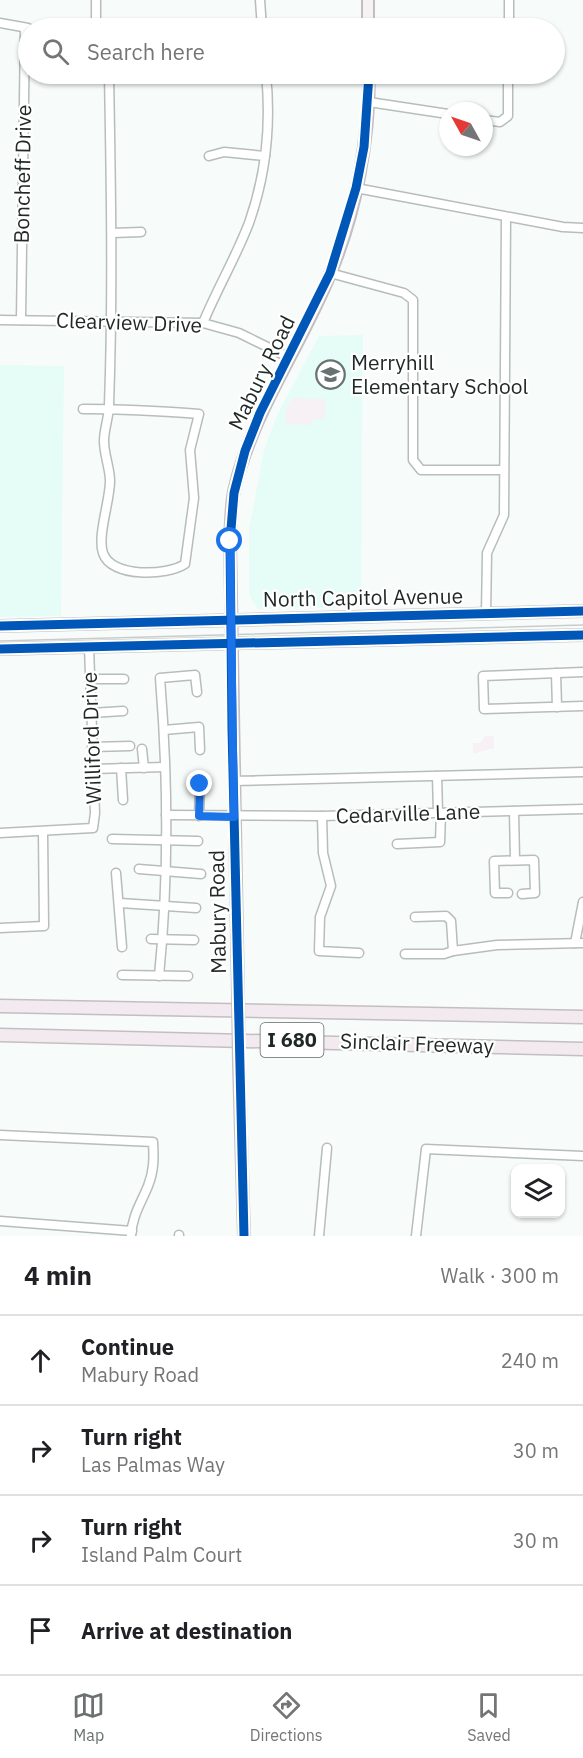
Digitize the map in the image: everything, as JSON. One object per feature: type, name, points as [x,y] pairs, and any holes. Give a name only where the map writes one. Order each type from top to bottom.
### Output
[{"type":"highway","name":"Sinclair Freeway","points":[[0,1006],[583,1017]]},
{"type":"highway","name":"Sinclair Freeway","points":[[0,1035],[583,1049]]},
{"type":"main road","points":[[368,0],[368,18]]},
{"type":"main road","name":"Mabury Road","points":[[244,1236],[231,645],[230,541],[234,493],[260,414],[330,273],[356,188],[369,102],[369,84]]},
{"type":"main road","name":"North Capitol Avenue","points":[[0,626],[583,611]]},
{"type":"main road","name":"North Capitol Avenue","points":[[0,649],[583,635]]},
{"type":"street","points":[[96,0],[96,18]]},
{"type":"street","points":[[260,0],[261,18]]},
{"type":"street","points":[[509,0],[509,18]]},
{"type":"street","points":[[0,23],[18,26]]},
{"type":"street","name":"Boncheff Drive","points":[[21,320],[26,84]]},
{"type":"street","points":[[83,409],[109,409],[149,409],[199,414],[190,450],[194,484],[193,513],[185,564],[152,572],[131,571],[112,565],[103,553],[104,528],[110,497],[110,475],[104,442],[109,409],[112,233],[109,84]]},
{"type":"street","points":[[203,323],[249,222],[266,156],[269,106],[267,84]]},
{"type":"street","points":[[493,121],[500,122],[508,116],[508,84]]},
{"type":"street","points":[[369,102],[439,113]]},
{"type":"street","points":[[209,156],[224,152],[266,156]]},
{"type":"street","points":[[356,188],[506,217],[583,228]]},
{"type":"street","points":[[486,614],[487,553],[504,515],[502,470],[506,217]]},
{"type":"street","points":[[112,233],[141,232]]},
{"type":"street","points":[[330,273],[404,292],[413,300],[413,460],[415,465],[421,470],[502,470]]},
{"type":"street","name":"Clearview Drive","points":[[0,320],[203,323],[239,333],[288,357]]},
{"type":"street","name":"Williford Drive","points":[[43,832],[93,828],[90,647]]},
{"type":"street","points":[[583,672],[483,676],[484,709],[583,706]]},
{"type":"street","points":[[556,673],[557,706]]},
{"type":"street","points":[[159,976],[167,872],[164,730],[160,678],[195,675],[197,692]]},
{"type":"street","points":[[90,680],[124,679]]},
{"type":"street","points":[[91,713],[123,711]]},
{"type":"street","points":[[164,730],[199,728],[200,750]]},
{"type":"street","points":[[92,747],[130,746]]},
{"type":"street","points":[[142,749],[144,768]]},
{"type":"street","points":[[93,769],[164,767]]},
{"type":"street","points":[[122,768],[123,800]]},
{"type":"street","points":[[233,781],[583,772]]},
{"type":"street","points":[[397,844],[440,842],[437,776]]},
{"type":"street","points":[[199,816],[200,784]]},
{"type":"street","name":"Cedarville Lane","points":[[166,815],[322,816],[583,809]]},
{"type":"street","points":[[514,811],[515,860]]},
{"type":"street","points":[[322,816],[323,853],[331,886],[320,917],[319,951],[359,953]]},
{"type":"street","points":[[0,833],[43,832],[44,926],[0,928]]},
{"type":"street","points":[[112,839],[165,838],[198,841]]},
{"type":"street","points":[[508,893],[495,893],[494,861],[534,860],[535,893],[522,894]]},
{"type":"street","points":[[139,869],[201,874]]},
{"type":"street","points":[[117,873],[122,947]]},
{"type":"street","points":[[405,954],[444,954],[497,945],[579,943],[583,902]]},
{"type":"street","points":[[120,903],[196,908]]},
{"type":"street","points":[[415,917],[446,916],[452,921],[453,951]]},
{"type":"street","points":[[151,939],[194,940]]},
{"type":"street","points":[[122,975],[188,976]]},
{"type":"street","points":[[0,1135],[153,1142],[154,1164],[149,1184],[134,1216],[132,1233],[0,1221]]},
{"type":"street","points":[[319,1236],[327,1148]]},
{"type":"street","points":[[416,1236],[426,1149],[583,1156]]},
{"type":"shaded area","points":[[363,335],[361,607],[258,609],[249,595],[249,530],[264,450],[277,415],[319,336]]},
{"type":"shaded area","points":[[0,365],[64,366],[61,616],[0,617]]},
{"type":"shaded area","points":[[292,398],[325,399],[325,419],[313,419],[312,425],[286,424],[286,409]]},
{"type":"shaded area","points":[[485,736],[494,736],[494,748],[473,754],[473,743],[480,743]]},
{"type":"tram line","points":[[0,641],[583,625]]},
{"type":"cycle path","points":[[244,1236],[232,729],[230,541],[234,493],[245,451],[260,413],[330,273],[356,188],[364,147],[368,84]]},
{"type":"cycle path","points":[[0,626],[583,611]]},
{"type":"cycle path","points":[[0,649],[583,635]]},
{"type":"place","name":"Merryhill Elementary School","points":[[330,375]]},
{"type":"route","points":[[200,784],[199,816],[234,817],[230,541]]}]
